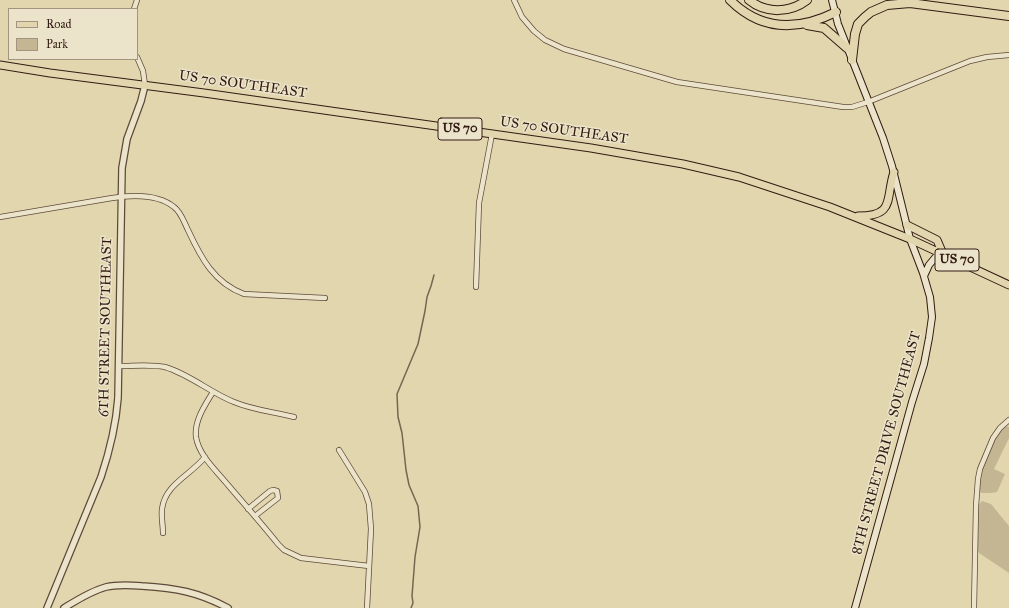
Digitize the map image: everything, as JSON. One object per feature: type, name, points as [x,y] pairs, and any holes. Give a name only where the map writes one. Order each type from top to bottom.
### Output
[{"type":"highway","points":[[730,0],[742,11],[758,20],[776,25],[812,25],[824,28],[847,48]]},
{"type":"highway","points":[[749,0],[757,6],[766,9],[780,10],[796,7],[807,0]]},
{"type":"highway","points":[[852,60],[855,34],[858,24],[872,12],[887,5],[910,3],[1009,16]]},
{"type":"highway","points":[[798,25],[816,21],[836,12]]},
{"type":"main road","name":"8TH STREET DRIVE SOUTHEAST","points":[[832,0],[838,24],[883,138],[894,172],[910,239],[930,297],[932,317],[927,351],[855,608]]},
{"type":"main road","name":"US 70 SOUTHEAST","points":[[0,64],[50,73],[626,153],[708,170],[739,177],[774,188],[854,216],[910,239],[1009,285]]},
{"type":"main road","points":[[854,216],[876,215],[887,207],[890,184],[894,172]]},
{"type":"main road","points":[[907,225],[937,240],[941,253],[930,265],[924,276]]},
{"type":"street","points":[[514,0],[526,23],[539,36],[551,44],[564,49],[667,79],[690,84],[843,108],[868,102],[970,61],[987,57],[1009,55]]},
{"type":"street","points":[[138,60],[143,71],[145,85]]},
{"type":"street","name":"6TH STREET SOUTHEAST","points":[[47,608],[108,456],[117,418],[122,168],[125,148],[145,85]]},
{"type":"street","points":[[476,287],[479,203],[492,134]]},
{"type":"street","points":[[0,217],[121,197],[154,198],[174,207],[181,215],[204,262],[222,282],[232,290],[244,294],[325,298]]},
{"type":"street","points":[[119,366],[165,367],[235,403],[294,417]]},
{"type":"street","points":[[213,392],[202,411],[196,429],[197,442],[205,457],[278,544],[291,554],[311,560],[369,566]]},
{"type":"street","points":[[974,608],[978,479],[980,469],[993,438],[1000,428],[1009,420]]},
{"type":"street","points":[[339,450],[365,492],[369,504],[371,529],[367,608]]},
{"type":"street","points":[[163,534],[162,510],[165,497],[173,487],[196,468],[205,457]]},
{"type":"street","points":[[248,509],[270,491],[277,491],[278,498],[255,516]]},
{"type":"street","points":[[64,608],[100,589],[115,585],[185,590],[206,597],[228,608]]},
{"type":"green space","points":[[1006,426],[1009,427],[1009,438],[994,469],[1005,474],[997,492],[981,493],[978,487],[980,473],[992,444]]},
{"type":"green space","points":[[982,501],[991,504],[1009,526],[1009,573],[979,553],[977,549],[977,507]]},
{"type":"waterway","points":[[411,608],[413,603],[412,596],[415,557],[420,527],[418,506],[409,485],[406,470],[402,433],[398,417],[397,394],[418,344],[427,297],[434,275]]}]
